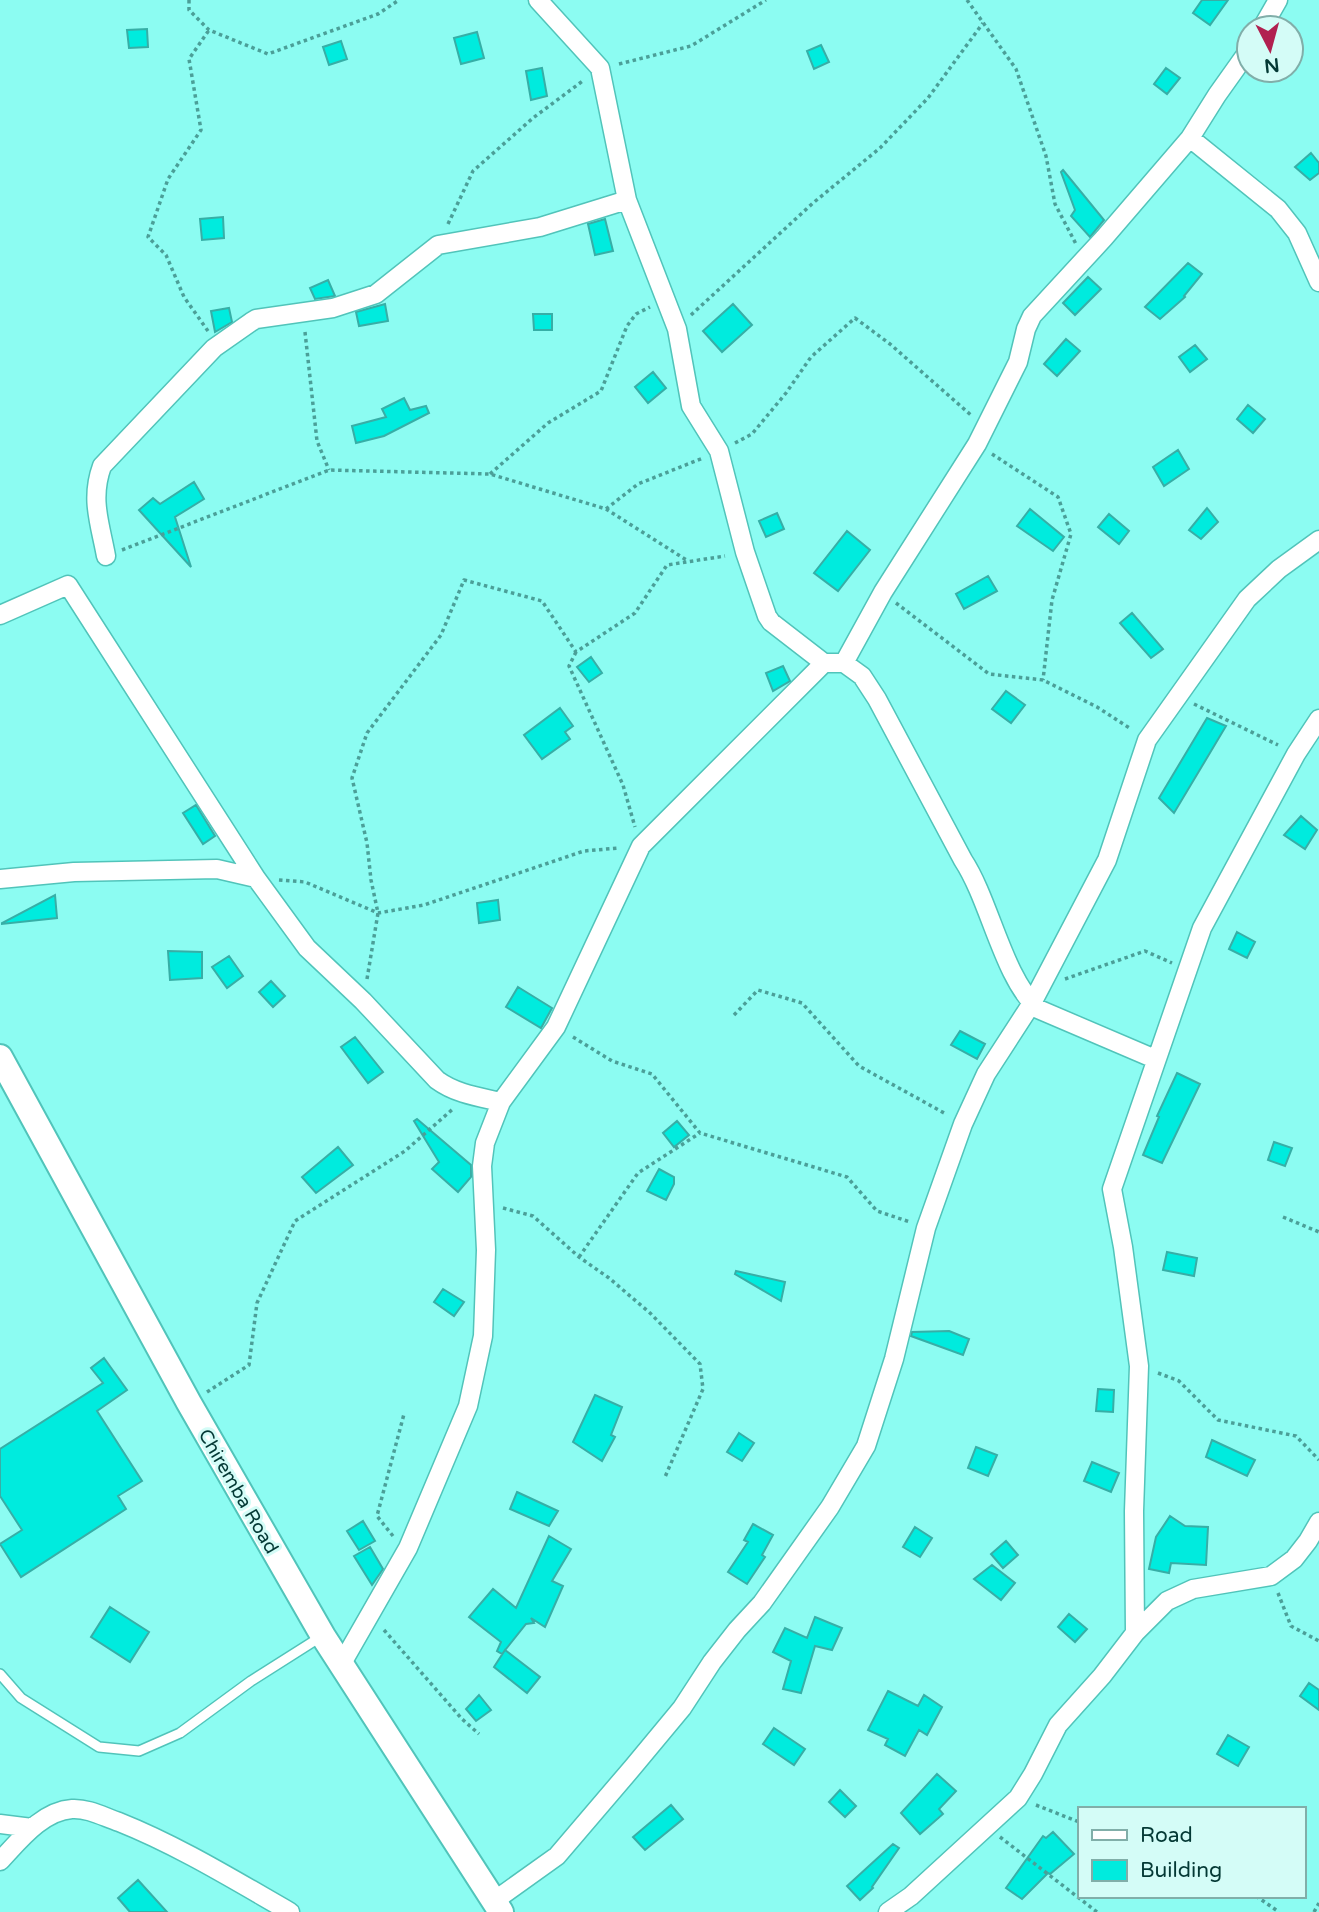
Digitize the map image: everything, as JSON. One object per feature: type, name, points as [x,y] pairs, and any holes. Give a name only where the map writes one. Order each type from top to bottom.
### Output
[{"type":"main road","name":"Chiremba Road","points":[[0,1057],[189,1403],[323,1636],[498,1907]]},
{"type":"street","points":[[538,0],[600,68],[627,200],[677,329],[689,399],[719,451],[745,552],[769,619],[824,663],[844,663],[862,676],[975,878],[1015,974],[1036,996],[1038,1009],[1155,1059]]},
{"type":"street","points":[[844,663],[883,592],[977,444],[1018,362],[1032,316],[1190,138],[1235,70]]},
{"type":"street","points":[[1190,138],[1278,209],[1297,233],[1319,282]]},
{"type":"street","points":[[106,556],[94,499],[102,466],[214,348],[256,319],[333,308],[376,294],[438,245],[540,227],[627,200]]},
{"type":"street","points":[[498,1907],[557,1856],[682,1708],[729,1641],[762,1603],[830,1507],[866,1446],[894,1359],[926,1228],[963,1124],[986,1074],[1036,996],[1107,860],[1147,740],[1247,599],[1279,569],[1319,540]]},
{"type":"street","points":[[0,615],[68,585],[256,878],[307,948],[363,1001],[437,1080],[446,1087],[469,1096],[501,1102]]},
{"type":"street","points":[[341,1665],[408,1548],[468,1406],[483,1336],[485,1203],[482,1166],[485,1143],[501,1102],[556,1027],[641,846],[824,663]]},
{"type":"street","points":[[1135,1633],[1134,1511],[1139,1366],[1123,1247],[1112,1189],[1202,928],[1296,754],[1319,719]]},
{"type":"street","points":[[0,880],[74,872],[217,869],[256,878]]},
{"type":"street","points":[[888,1912],[911,1896],[1018,1798],[1058,1725],[1102,1676],[1135,1633],[1167,1601],[1193,1590],[1271,1576],[1294,1559],[1319,1522]]},
{"type":"street","points":[[0,1861],[32,1828],[57,1813],[72,1809],[96,1814],[156,1837],[290,1912]]},
{"type":"street","points":[[0,1824],[32,1828]]},
{"type":"lane","points":[[0,1674],[21,1698],[99,1746],[139,1751],[180,1733],[251,1681],[323,1636]]},
{"type":"path","points":[[189,0],[189,10],[209,30],[268,54],[378,14],[399,0]]},
{"type":"path","points":[[438,245],[473,172],[533,118],[600,68],[691,46],[766,0]]},
{"type":"path","points":[[967,0],[1016,69],[1046,156],[1055,204],[1084,260]]},
{"type":"path","points":[[677,329],[813,203],[880,148],[928,97],[983,23]]},
{"type":"path","points":[[209,30],[189,60],[201,130],[168,179],[148,237],[166,255],[184,297],[209,332],[214,348]]},
{"type":"path","points":[[490,474],[548,423],[601,391],[626,326],[636,314],[665,299]]},
{"type":"path","points":[[303,313],[317,441],[329,470]]},
{"type":"path","points":[[606,509],[638,484],[719,451],[752,434],[811,357],[855,318],[890,344],[984,427]]},
{"type":"path","points":[[977,444],[1058,497],[1071,534],[1052,600],[1043,680]]},
{"type":"path","points":[[106,556],[329,470],[490,474],[606,509],[690,562]]},
{"type":"path","points":[[256,878],[305,882],[378,913],[424,905],[584,851],[641,846],[623,785],[569,666],[576,652],[635,613],[667,565],[745,552]]},
{"type":"path","points":[[363,1001],[378,913],[367,843],[352,778],[366,733],[441,635],[464,580],[542,601],[576,652]]},
{"type":"path","points":[[883,592],[989,674],[1043,680],[1097,707],[1147,740]]},
{"type":"path","points":[[1179,697],[1296,754]]},
{"type":"path","points":[[1036,996],[1144,951],[1187,970]]},
{"type":"path","points":[[734,1015],[758,990],[802,1003],[859,1066],[963,1124]]},
{"type":"path","points":[[556,1027],[612,1060],[652,1074],[700,1133],[847,1177],[877,1211],[926,1228]]},
{"type":"path","points":[[189,1403],[249,1365],[257,1303],[295,1220],[405,1151],[469,1096]]},
{"type":"path","points":[[579,1256],[638,1173],[700,1133]]},
{"type":"path","points":[[485,1203],[533,1216],[650,1313],[700,1364],[703,1389],[665,1477]]},
{"type":"path","points":[[1283,1217],[1319,1232]]},
{"type":"path","points":[[1139,1366],[1179,1381],[1218,1420],[1296,1436],[1319,1460]]},
{"type":"path","points":[[404,1414],[377,1516],[397,1541],[408,1548]]},
{"type":"path","points":[[1271,1576],[1291,1626],[1319,1641]]},
{"type":"path","points":[[372,1615],[462,1719],[479,1734]]},
{"type":"path","points":[[1018,1798],[1078,1822]]},
{"type":"path","points":[[987,1827],[1078,1897]]},
{"type":"path","points":[[1079,1898],[1097,1912]]},
{"type":"path","points":[[1259,1898],[1279,1912]]},
{"type":"path","points":[[1314,1912],[1319,1903]]},
{"type":"building","points":[[1202,0],[1228,0],[1210,25],[1193,13]]},
{"type":"building","points":[[147,29],[148,47],[129,48],[127,30]]},
{"type":"building","points":[[477,32],[484,58],[461,64],[454,38]]},
{"type":"building","points":[[341,41],[347,59],[329,65],[323,47]]},
{"type":"building","points":[[821,45],[829,62],[814,69],[807,51]]},
{"type":"building","points":[[542,68],[547,96],[531,100],[526,71]]},
{"type":"building","points":[[1166,68],[1180,78],[1167,94],[1154,84]]},
{"type":"building","points":[[1311,153],[1319,163],[1319,173],[1310,180],[1295,167]]},
{"type":"building","points":[[1063,170],[1104,220],[1090,237],[1071,216],[1075,210],[1061,172]]},
{"type":"building","points":[[223,217],[224,238],[202,240],[200,219]]},
{"type":"building","points":[[605,219],[613,251],[595,255],[588,224]]},
{"type":"building","points":[[1188,263],[1202,274],[1185,297],[1160,319],[1145,307]]},
{"type":"building","points":[[1088,277],[1101,289],[1075,315],[1063,303]]},
{"type":"building","points":[[328,280],[335,296],[315,299],[310,288]]},
{"type":"building","points":[[385,304],[388,321],[359,326],[356,312]]},
{"type":"building","points":[[733,304],[752,325],[722,352],[703,331]]},
{"type":"building","points":[[229,308],[232,322],[215,332],[211,311]]},
{"type":"building","points":[[533,314],[552,314],[552,330],[534,330]]},
{"type":"building","points":[[1066,339],[1080,351],[1057,376],[1044,364]]},
{"type":"building","points":[[1195,345],[1207,359],[1190,372],[1179,357]]},
{"type":"building","points":[[653,372],[666,388],[648,403],[635,387]]},
{"type":"building","points":[[404,398],[410,410],[426,406],[429,413],[384,436],[356,443],[352,426],[386,417],[382,409]]},
{"type":"building","points":[[1248,405],[1265,419],[1253,433],[1237,419]]},
{"type":"building","points":[[1178,450],[1189,469],[1164,486],[1153,467]]},
{"type":"building","points":[[194,482],[204,499],[175,517],[191,567],[139,510],[153,498],[160,504]]},
{"type":"building","points":[[1207,508],[1218,522],[1201,539],[1189,530]]},
{"type":"building","points":[[1030,509],[1064,537],[1053,551],[1017,526]]},
{"type":"building","points":[[777,513],[784,529],[766,537],[759,521]]},
{"type":"building","points":[[1109,514],[1129,531],[1119,544],[1098,527]]},
{"type":"building","points":[[847,531],[870,550],[838,591],[814,573]]},
{"type":"building","points":[[988,576],[997,591],[964,609],[956,594]]},
{"type":"building","points":[[1132,613],[1163,649],[1151,658],[1120,623]]},
{"type":"building","points":[[591,657],[602,673],[589,682],[577,667]]},
{"type":"building","points":[[783,666],[790,681],[773,691],[766,673]]},
{"type":"building","points":[[1006,691],[1025,705],[1011,723],[992,709]]},
{"type":"building","points":[[560,708],[573,726],[565,732],[570,739],[542,759],[524,735]]},
{"type":"building","points":[[1207,718],[1226,726],[1174,813],[1159,798]]},
{"type":"building","points":[[196,805],[215,836],[203,844],[183,813]]},
{"type":"building","points":[[1301,816],[1317,830],[1305,849],[1284,835]]},
{"type":"building","points":[[55,895],[57,918],[2,924],[2,923]]},
{"type":"building","points":[[498,900],[500,920],[479,923],[477,903]]},
{"type":"building","points":[[1237,932],[1255,942],[1247,958],[1229,949]]},
{"type":"building","points":[[168,951],[202,952],[202,978],[170,980]]},
{"type":"building","points":[[229,956],[243,976],[227,988],[212,967]]},
{"type":"building","points":[[271,981],[285,996],[273,1007],[259,992]]},
{"type":"building","points":[[518,987],[552,1008],[541,1028],[506,1007]]},
{"type":"building","points":[[960,1031],[985,1044],[977,1059],[951,1045]]},
{"type":"building","points":[[355,1037],[383,1072],[368,1083],[341,1047]]},
{"type":"building","points":[[1177,1073],[1200,1084],[1162,1163],[1143,1155]]},
{"type":"building","points":[[417,1119],[471,1165],[471,1177],[458,1192],[432,1169],[439,1162],[414,1121]]},
{"type":"building","points":[[677,1121],[689,1135],[674,1147],[663,1133]]},
{"type":"building","points":[[1274,1142],[1292,1148],[1285,1166],[1268,1160]]},
{"type":"building","points":[[338,1147],[353,1165],[316,1193],[302,1177]]},
{"type":"building","points":[[659,1169],[674,1177],[674,1184],[666,1200],[647,1191]]},
{"type":"building","points":[[1167,1252],[1197,1258],[1194,1276],[1163,1270]]},
{"type":"building","points":[[736,1271],[785,1282],[781,1301],[735,1274]]},
{"type":"building","points":[[443,1289],[464,1302],[454,1316],[434,1302]]},
{"type":"building","points":[[949,1331],[969,1339],[963,1355],[911,1336],[912,1332]]},
{"type":"building","points":[[104,1358],[127,1390],[97,1411],[142,1481],[118,1496],[126,1509],[21,1577],[0,1544],[22,1530],[0,1496],[0,1449],[103,1383],[91,1368]]},
{"type":"building","points":[[1098,1389],[1114,1390],[1113,1412],[1096,1411]]},
{"type":"building","points":[[595,1395],[622,1407],[611,1435],[615,1437],[602,1461],[573,1442]]},
{"type":"building","points":[[739,1433],[754,1443],[742,1461],[727,1452]]},
{"type":"building","points":[[1212,1440],[1255,1460],[1247,1476],[1206,1457]]},
{"type":"building","points":[[976,1447],[997,1455],[988,1476],[968,1468]]},
{"type":"building","points":[[1092,1462],[1119,1473],[1111,1492],[1084,1481]]},
{"type":"building","points":[[517,1492],[558,1511],[549,1526],[510,1509]]},
{"type":"building","points":[[1170,1516],[1185,1526],[1208,1527],[1206,1565],[1171,1563],[1169,1573],[1149,1569],[1156,1537]]},
{"type":"building","points":[[363,1521],[375,1541],[359,1550],[347,1531]]},
{"type":"building","points":[[753,1524],[773,1535],[762,1555],[765,1557],[747,1584],[728,1572],[748,1542],[744,1540]]},
{"type":"building","points":[[915,1527],[932,1538],[920,1557],[903,1547]]},
{"type":"building","points":[[549,1536],[571,1549],[552,1581],[563,1586],[545,1627],[531,1618],[534,1623],[526,1624],[502,1654],[497,1651],[501,1642],[469,1617],[493,1589],[516,1608]]},
{"type":"building","points":[[1006,1541],[1018,1555],[1003,1568],[991,1554]]},
{"type":"building","points":[[370,1547],[383,1569],[372,1585],[354,1556]]},
{"type":"building","points":[[992,1565],[1015,1583],[1001,1600],[974,1579]]},
{"type":"building","points":[[110,1607],[149,1632],[130,1662],[91,1637]]},
{"type":"building","points":[[1069,1614],[1087,1629],[1075,1642],[1058,1627]]},
{"type":"building","points":[[815,1617],[842,1628],[832,1650],[815,1646],[801,1693],[783,1689],[791,1661],[773,1652],[785,1628],[807,1638]]},
{"type":"building","points":[[505,1650],[540,1677],[527,1693],[494,1667]]},
{"type":"building","points":[[1309,1683],[1319,1690],[1319,1710],[1300,1696]]},
{"type":"building","points":[[888,1691],[918,1706],[924,1695],[942,1707],[927,1735],[919,1730],[905,1756],[885,1745],[888,1739],[868,1730]]},
{"type":"building","points":[[479,1695],[491,1710],[476,1721],[466,1709]]},
{"type":"building","points":[[774,1728],[805,1749],[794,1765],[763,1744]]},
{"type":"building","points":[[1228,1735],[1249,1747],[1238,1766],[1217,1754]]},
{"type":"building","points":[[937,1774],[956,1791],[939,1809],[943,1814],[920,1834],[901,1813]]},
{"type":"building","points":[[840,1790],[856,1806],[845,1817],[829,1802]]},
{"type":"building","points":[[671,1805],[683,1819],[645,1850],[633,1837]]},
{"type":"building","points":[[1053,1832],[1074,1854],[1048,1873],[1022,1899],[1006,1888],[1043,1836],[1046,1838]]},
{"type":"building","points":[[893,1844],[899,1848],[873,1888],[860,1900],[847,1886]]},
{"type":"building","points":[[138,1880],[167,1912],[130,1912],[118,1898]]}]
